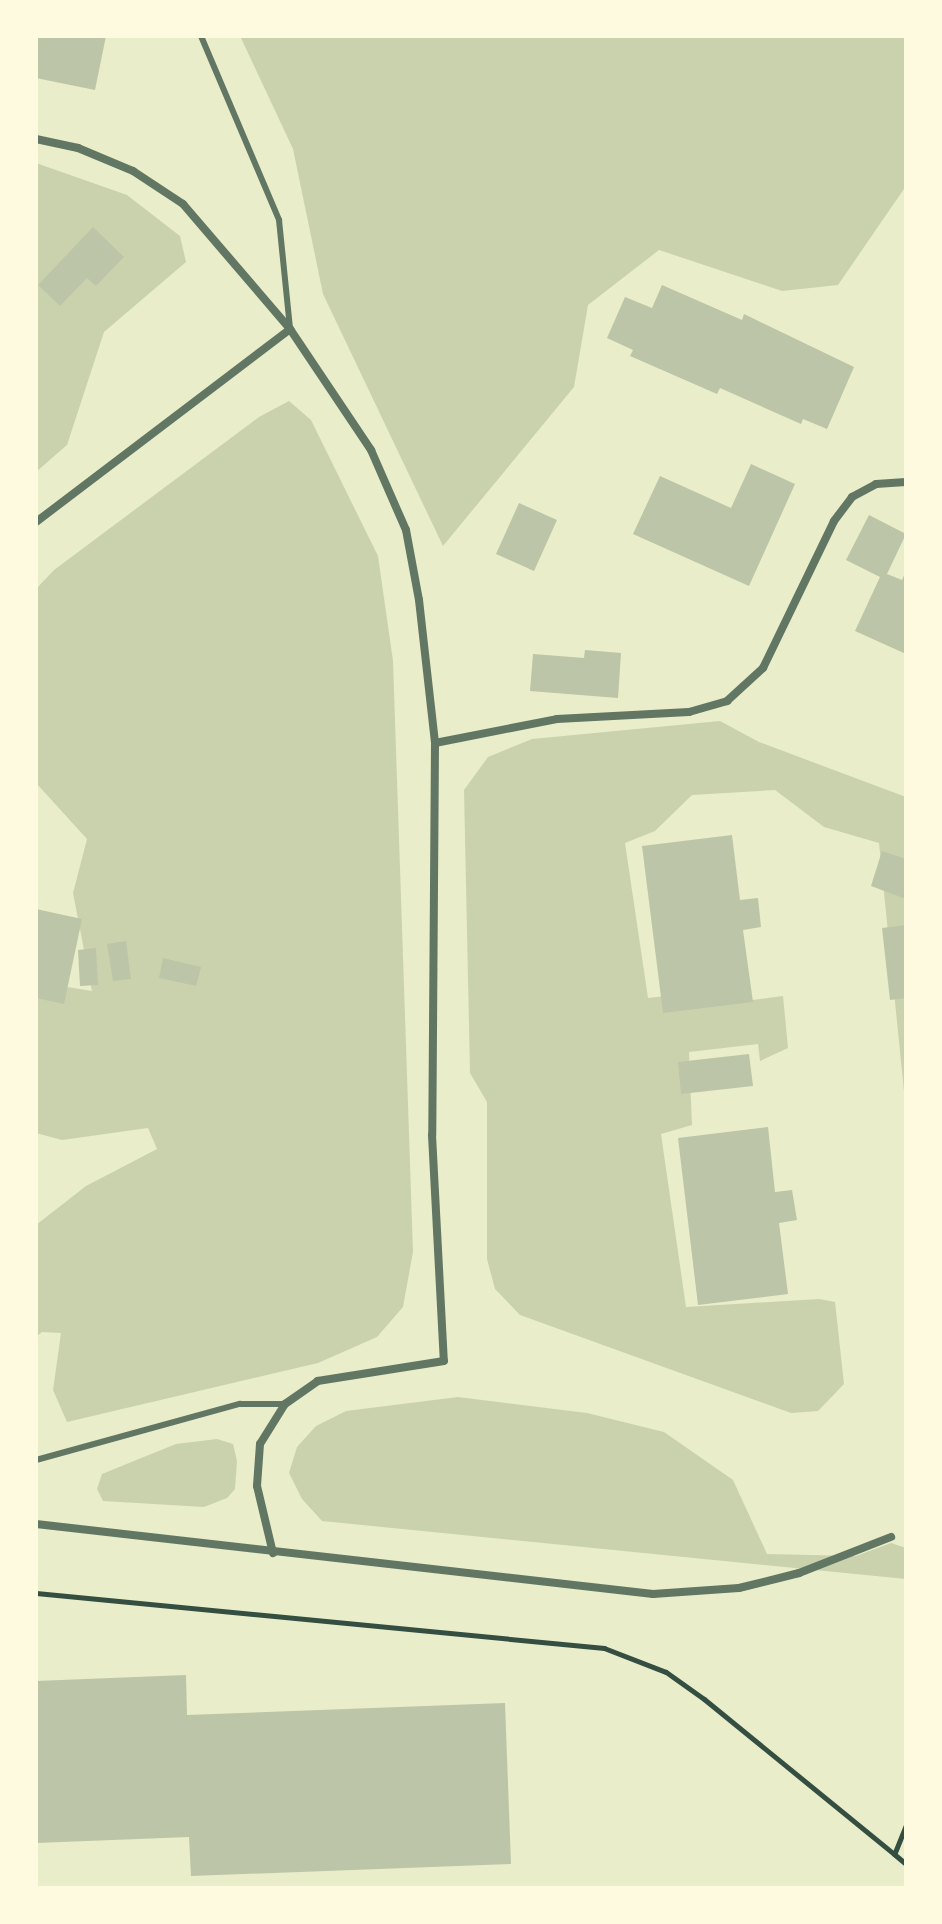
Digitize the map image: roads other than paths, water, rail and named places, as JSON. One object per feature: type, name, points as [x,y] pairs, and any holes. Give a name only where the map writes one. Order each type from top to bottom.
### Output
[{"type":"street","points":[[36,139],[78,148],[133,171],[183,204],[290,329],[371,450],[406,530],[435,743],[432,1135],[444,1361],[318,1381],[285,1404],[260,1444],[257,1486],[273,1553]]},
{"type":"street","points":[[36,522],[290,329]]},
{"type":"street","points":[[435,743],[557,719],[689,712],[727,701],[763,668],[834,521],[852,497],[876,484],[906,482]]},
{"type":"street","points":[[36,1524],[653,1594],[739,1588],[799,1573],[891,1537]]},
{"type":"lane","points":[[201,36],[279,220],[290,329]]},
{"type":"lane","points":[[36,1460],[240,1404],[285,1404]]}]
